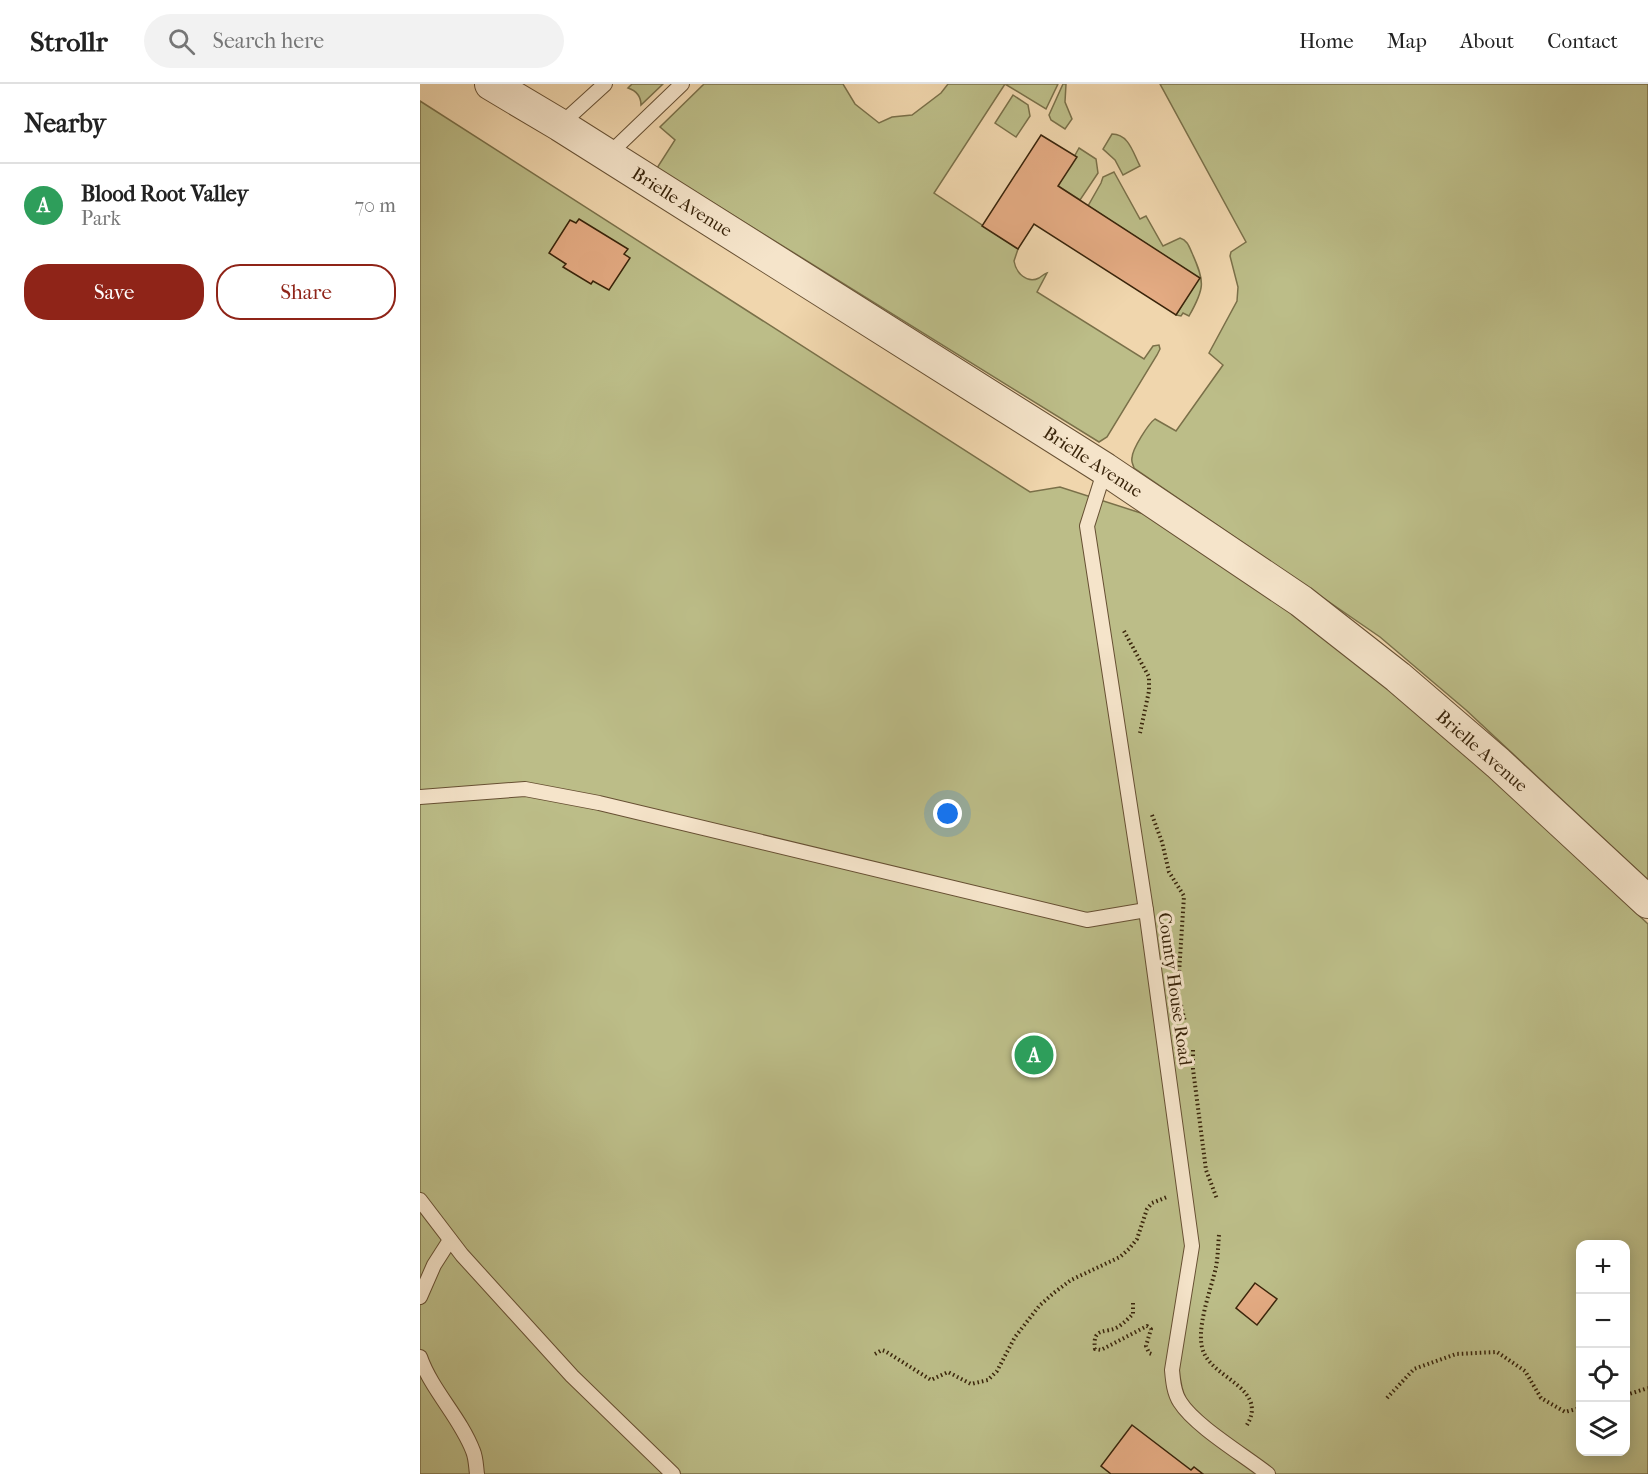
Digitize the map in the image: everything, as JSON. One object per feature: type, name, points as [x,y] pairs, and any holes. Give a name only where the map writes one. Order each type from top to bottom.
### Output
[{"type":"street","name":"Brielle Avenue","points":[[491,84],[608,155],[1105,469],[1301,601],[1349,638],[1498,763],[1648,902]]},
{"type":"lane","points":[[560,125],[604,84]]},
{"type":"lane","points":[[608,155],[682,84]]},
{"type":"lane","name":"County House Road","points":[[1105,469],[1087,526],[1146,910],[1192,1246],[1172,1370],[1173,1384],[1179,1401],[1193,1418],[1268,1474]]},
{"type":"lane","points":[[420,797],[525,789],[599,803],[1087,920],[1146,910]]},
{"type":"lane","points":[[420,1200],[462,1255],[572,1376],[673,1474]]},
{"type":"lane","points":[[420,1297],[434,1265],[450,1240]]},
{"type":"lane","points":[[420,1357],[426,1374],[455,1417],[473,1452],[477,1474]]},
{"type":"path","points":[[1122,626],[1149,676],[1149,691],[1138,741]]},
{"type":"path","points":[[1147,806],[1162,842],[1168,872],[1184,896],[1178,988],[1185,1022]]},
{"type":"path","points":[[1193,1050],[1193,1069],[1206,1170],[1217,1199]]},
{"type":"path","points":[[875,1354],[882,1350],[885,1351],[931,1380],[948,1372],[971,1384],[988,1380],[997,1371],[1015,1337],[1040,1305],[1071,1280],[1120,1257],[1137,1239],[1147,1209],[1152,1203],[1167,1197]]},
{"type":"path","points":[[1219,1235],[1218,1255],[1203,1321],[1201,1346],[1209,1362],[1249,1397],[1252,1412],[1247,1425]]},
{"type":"path","points":[[1133,1304],[1133,1314],[1124,1323],[1113,1329],[1100,1331],[1094,1339],[1095,1349],[1101,1350],[1147,1326],[1150,1327],[1150,1333],[1146,1346],[1149,1353],[1154,1355]]},
{"type":"path","points":[[1387,1398],[1414,1369],[1456,1354],[1497,1352],[1525,1371],[1541,1398],[1565,1412],[1576,1409]]},
{"type":"path","points":[[1630,1394],[1648,1388]]},
{"type":"green space","points":[[632,84],[663,84],[641,105],[638,94],[628,88]]},
{"type":"green space","points":[[704,84],[843,84],[855,104],[879,123],[892,117],[912,115],[941,93],[948,84],[1005,84],[934,193],[1018,249],[1014,261],[1017,270],[1023,276],[1030,280],[1047,273],[1037,292],[1144,359],[1153,346],[1159,345],[1157,355],[1107,437],[1099,442],[657,168],[675,140],[660,127]]},
{"type":"green space","points":[[1005,84],[1058,84],[1046,109]]},
{"type":"green space","points":[[1063,84],[1066,84],[1065,102],[1072,119],[1065,129],[1051,120],[1049,115]]},
{"type":"green space","points":[[1160,84],[1648,84],[1648,880],[1466,710],[1380,637],[1134,468],[1133,454],[1152,421],[1155,419],[1176,431],[1223,365],[1209,353],[1237,301],[1238,287],[1231,252],[1246,242]]},
{"type":"green space","points":[[1013,95],[1028,105],[1030,116],[1016,137],[995,123]]},
{"type":"green space","points":[[420,101],[1030,492],[1060,487],[1147,515],[1176,532],[1325,637],[1376,676],[1532,814],[1648,924],[1648,1474],[420,1474]]},
{"type":"green space","points":[[1112,134],[1123,137],[1133,150],[1140,166],[1123,175],[1115,160],[1103,149]]},
{"type":"green space","points":[[1079,148],[1096,159],[1098,173],[1080,200],[1058,186]]},
{"type":"green space","points":[[1114,172],[1140,219],[1146,216],[1163,246],[1180,238],[1189,246],[1199,271],[1201,285],[1198,298],[1189,316],[1183,313],[1181,316],[1176,315],[1199,278],[1088,206],[1103,177]]},
{"type":"building","points":[[1041,135],[1077,157],[1058,186],[1200,278],[1176,315],[1034,224],[1018,249],[982,226]]},
{"type":"building","points":[[579,219],[628,249],[624,254],[630,258],[609,290],[593,281],[591,284],[563,267],[566,264],[549,253],[570,220],[576,223]]},
{"type":"building","points":[[1255,1283],[1277,1299],[1257,1325],[1236,1308]]},
{"type":"building","points":[[1132,1425],[1191,1470],[1194,1467],[1203,1474],[1111,1474],[1101,1466]]},
{"type":"place","name":"Blood Root Valley","points":[[1034,1055]]}]
